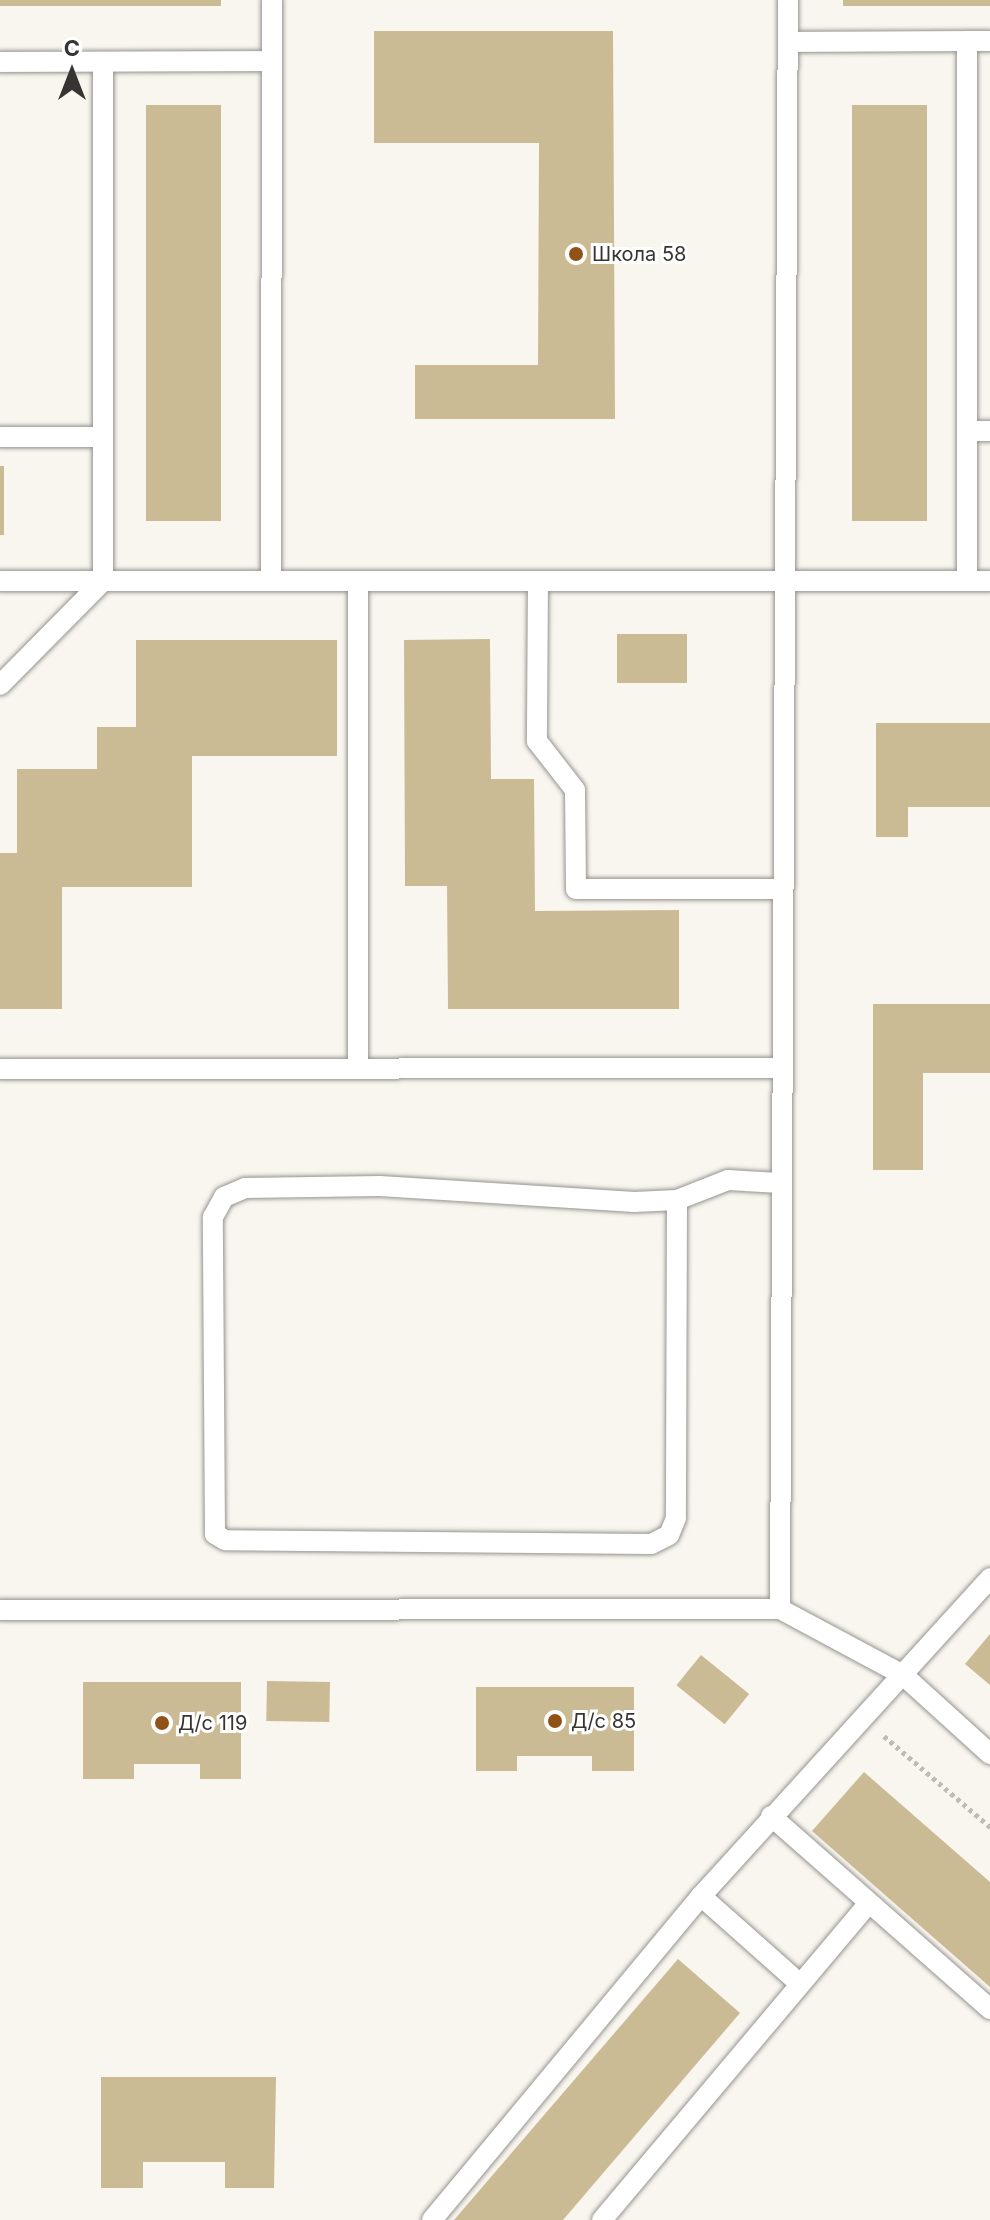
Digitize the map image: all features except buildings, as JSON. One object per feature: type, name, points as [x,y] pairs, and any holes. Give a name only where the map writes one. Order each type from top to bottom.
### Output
[{"type":"lane","points":[[271,581],[272,0]]},
{"type":"lane","points":[[780,1609],[788,0]]},
{"type":"lane","points":[[967,41],[967,581]]},
{"type":"lane","points":[[788,42],[990,41]]},
{"type":"lane","points":[[0,62],[271,61]]},
{"type":"lane","points":[[0,685],[103,581],[103,62]]},
{"type":"lane","points":[[967,431],[990,431]]},
{"type":"lane","points":[[0,437],[103,437]]},
{"type":"lane","points":[[0,581],[990,581]]},
{"type":"lane","points":[[358,581],[358,1069]]},
{"type":"lane","points":[[538,581],[537,741],[575,790],[576,889],[783,889]]},
{"type":"lane","points":[[0,1069],[783,1068]]},
{"type":"lane","points":[[677,1200],[676,1518],[669,1535],[651,1544],[225,1540],[215,1534],[213,1217],[224,1197],[245,1188],[380,1186],[677,1200],[728,1180],[780,1183]]},
{"type":"lane","points":[[432,2220],[701,1896],[990,1578]]},
{"type":"lane","points":[[0,1610],[780,1609],[903,1675],[990,1754]]},
{"type":"lane","points":[[771,1816],[990,2009]]},
{"type":"lane","points":[[701,1896],[799,1983]]},
{"type":"lane","points":[[602,2220],[869,1903]]},
{"type":"path","points":[[863,1718],[990,1827]]},
{"type":"place","name":"Школа 58","points":[[576,254]]},
{"type":"place","name":"Д/с 85","points":[[555,1721]]},
{"type":"place","name":"Д/с 119","points":[[162,1723]]}]
